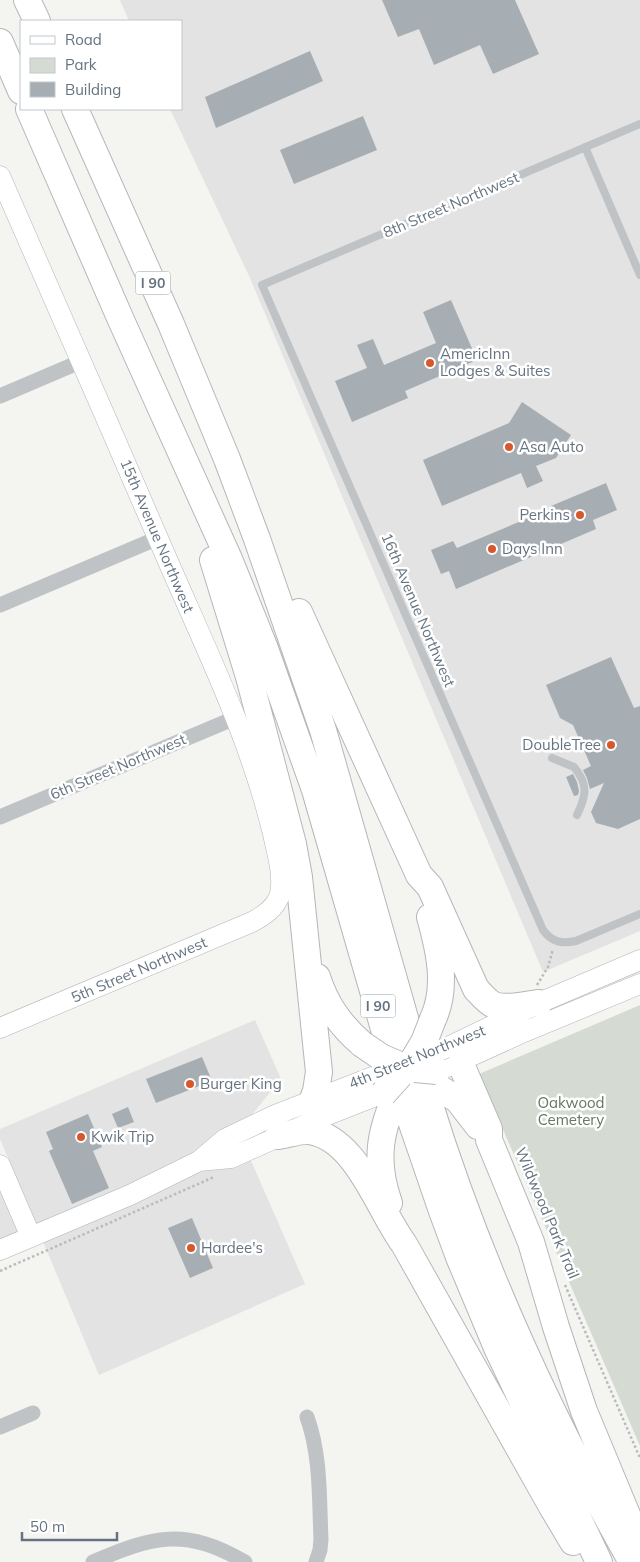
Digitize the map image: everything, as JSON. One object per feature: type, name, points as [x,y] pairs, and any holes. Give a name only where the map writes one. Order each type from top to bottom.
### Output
[{"type":"highway","points":[[27,0],[36,20]]},
{"type":"highway","points":[[0,42],[20,88]]},
{"type":"highway","name":"I 90","points":[[29,110],[243,594],[300,745],[329,837],[408,1112],[459,1257],[498,1350],[599,1562]]},
{"type":"highway","name":"I 90","points":[[75,110],[171,324],[227,459],[257,539],[323,730],[428,1099],[458,1190],[492,1278],[530,1367],[575,1458],[632,1562]]},
{"type":"highway","points":[[176,442],[249,677],[284,810],[299,877],[319,1072],[313,1099]]},
{"type":"highway","points":[[227,459],[293,598],[419,875],[435,934],[441,967],[440,998],[411,1072],[384,1125],[380,1145],[381,1179],[404,1244]]},
{"type":"highway","points":[[419,875],[430,887],[476,989],[484,998],[494,1005],[510,1006],[539,1003]]},
{"type":"highway","points":[[303,917],[312,932],[316,974],[326,1002],[344,1029],[381,1057],[411,1072],[458,1100],[489,1140],[531,1242],[584,1411],[640,1546]]},
{"type":"highway","points":[[411,1072],[489,1129],[489,1140]]},
{"type":"highway","points":[[278,1136],[307,1131],[328,1138],[340,1146],[350,1157],[367,1182],[393,1230],[404,1244],[551,1505],[586,1562]]},
{"type":"street","name":"15th Avenue Northwest","points":[[3,189],[82,361],[236,718],[261,790],[279,858],[280,894],[275,905]]},
{"type":"street","points":[[0,396],[82,361]]},
{"type":"street","points":[[0,605],[158,538]]},
{"type":"street","name":"6th Street Northwest","points":[[0,817],[236,718]]},
{"type":"street","name":"5th Street Northwest","points":[[0,1028],[252,922],[275,905]]},
{"type":"street","name":"4th Street Northwest","points":[[199,1161],[231,1158],[325,1116],[539,1003],[640,960]]},
{"type":"street","name":"4th Street Northwest","points":[[0,1250],[130,1195],[199,1161],[225,1138],[313,1099],[411,1072],[524,1032],[640,984]]},
{"type":"street","points":[[0,1166],[31,1237]]},
{"type":"street","points":[[0,1427],[33,1413]]},
{"type":"street","points":[[307,1417],[317,1456],[321,1539],[316,1562]]},
{"type":"street","points":[[93,1562],[141,1543],[171,1538],[211,1545],[231,1553],[245,1562]]},
{"type":"lane","name":"8th Street Northwest","points":[[262,285],[640,124]]},
{"type":"lane","points":[[586,148],[640,275]]},
{"type":"lane","name":"16th Avenue Northwest","points":[[262,285],[538,921],[549,937],[562,943],[576,942],[640,914]]},
{"type":"lane","points":[[552,758],[574,767],[582,782],[586,795],[577,815]]},
{"type":"path","points":[[0,1271],[221,1174]]},
{"type":"path","name":"Wildwood Park Trail","points":[[562,1277],[640,1458]]},
{"type":"shaded area","points":[[120,0],[640,0],[640,931],[543,972],[250,278],[170,110],[182,110],[182,20],[129,20]]},
{"type":"shaded area","points":[[255,1020],[281,1079],[250,1117],[235,1124],[305,1284],[99,1375],[0,1139],[0,1129]]},
{"type":"shaded area","points":[[0,1187],[20,1235],[0,1243]]},
{"type":"green space","name":"Oakwood Cemetery","points":[[640,1005],[640,1446],[479,1074]]},
{"type":"building","points":[[382,0],[515,0],[539,54],[493,74],[480,45],[434,65],[419,29],[398,37]]},
{"type":"building","points":[[310,51],[323,81],[216,128],[205,97]]},
{"type":"building","points":[[363,116],[377,150],[294,184],[280,150]]},
{"type":"building","name":"AmericInn Lodges & Suites","points":[[451,300],[477,360],[405,391],[408,398],[352,422],[335,381],[367,368],[357,345],[373,339],[384,365],[436,343],[423,312]]},
{"type":"building","name":"Asa Auto","points":[[522,402],[571,435],[556,458],[536,466],[543,481],[527,488],[521,473],[442,506],[423,460],[509,423]]},
{"type":"building","name":"Days Inn","points":[[606,483],[617,510],[593,520],[596,529],[456,589],[449,571],[441,574],[431,550],[453,541],[457,548]]},
{"type":"building","name":"DoubleTree","points":[[611,657],[634,708],[640,706],[640,819],[618,829],[596,823],[591,812],[604,783],[590,789],[583,770],[591,766],[573,725],[560,718],[546,685]]},
{"type":"building","points":[[573,774],[579,791],[578,795],[574,796],[566,777]]},
{"type":"building","points":[[202,1057],[212,1081],[156,1103],[146,1079]]},
{"type":"building","points":[[128,1107],[134,1122],[118,1128],[112,1114]]},
{"type":"building","points":[[88,1114],[102,1147],[93,1151],[109,1188],[72,1204],[49,1151],[53,1149],[46,1132]]},
{"type":"building","name":"Hardee's","points":[[192,1218],[213,1268],[190,1278],[168,1228]]},
{"type":"place","name":"AmericInn Lodges & Suites","points":[[430,363]]},
{"type":"place","name":"Asa Auto","points":[[509,447]]},
{"type":"place","name":"Perkins","points":[[580,515]]},
{"type":"place","name":"Days Inn","points":[[492,549]]},
{"type":"place","name":"DoubleTree","points":[[611,745]]},
{"type":"place","name":"Burger King","points":[[190,1084]]},
{"type":"place","name":"Kwik Trip","points":[[81,1137]]},
{"type":"place","name":"Hardee's","points":[[191,1248]]}]
